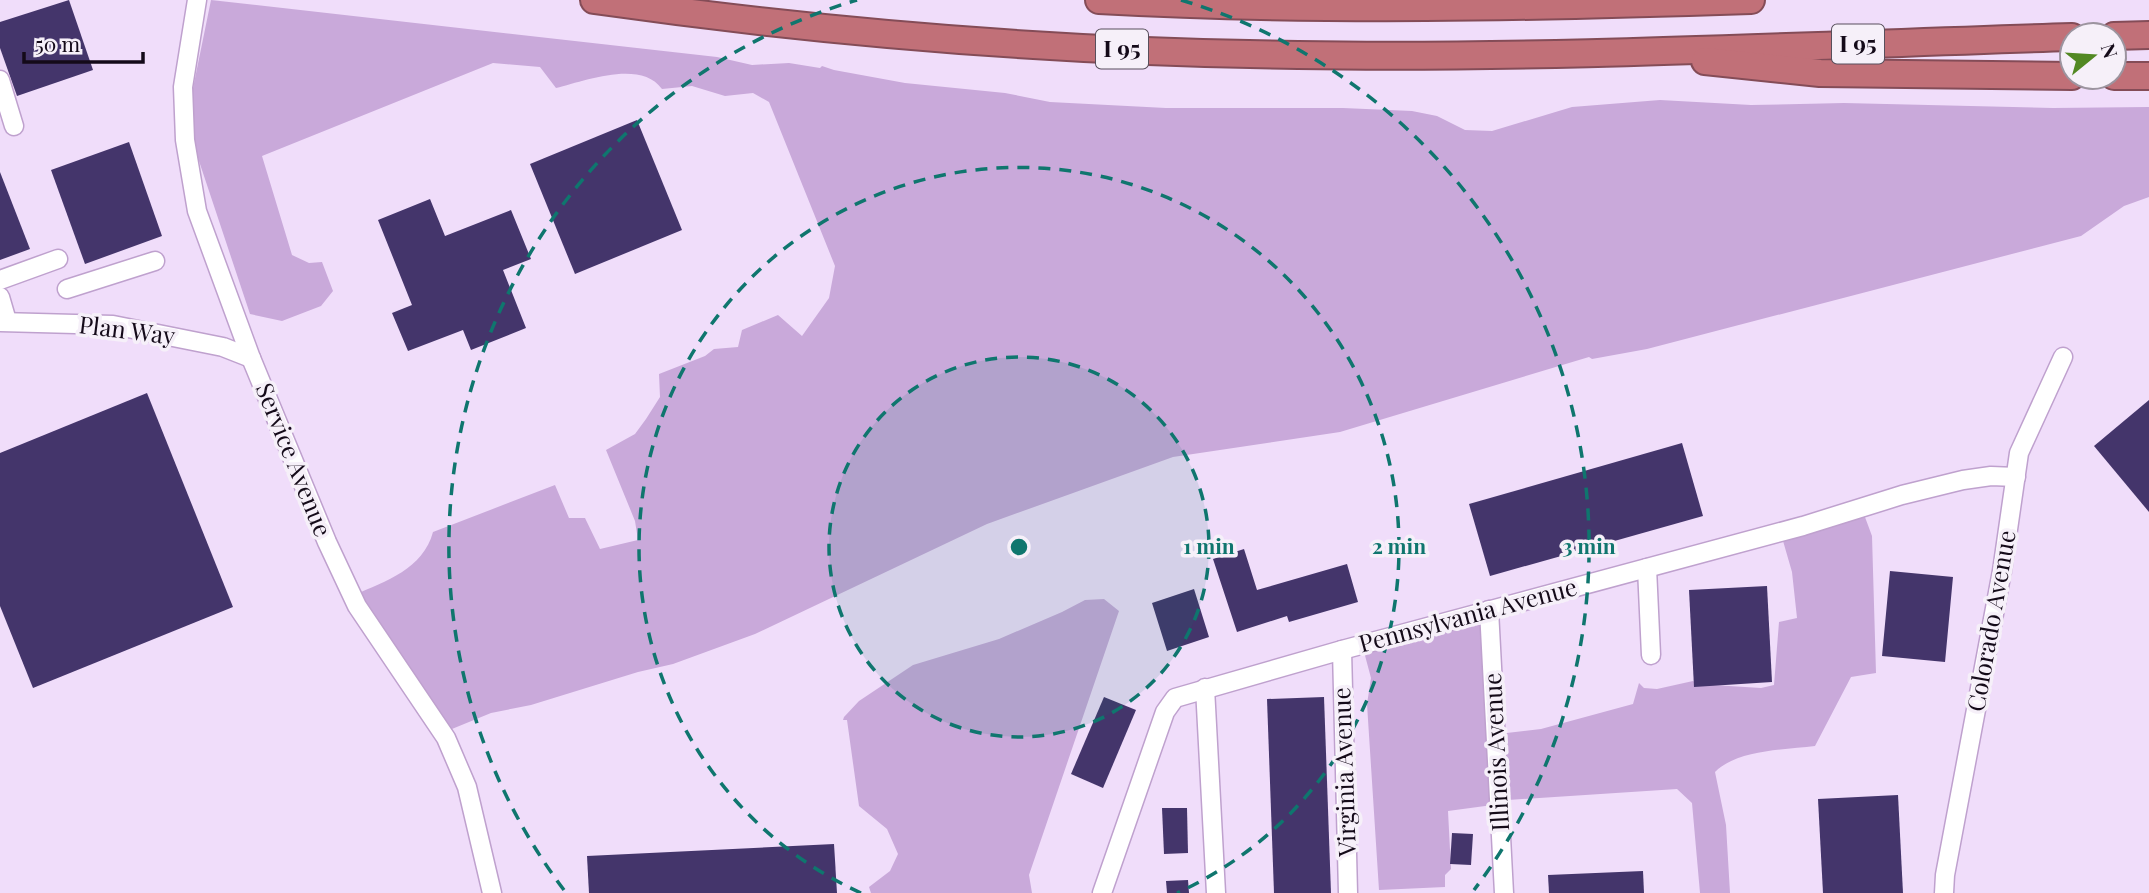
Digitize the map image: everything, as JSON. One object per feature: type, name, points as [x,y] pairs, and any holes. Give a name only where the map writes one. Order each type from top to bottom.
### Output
[{"type":"highway","name":"I 95","points":[[593,0],[894,34],[1112,49],[1357,56],[1531,55],[2058,37]]},
{"type":"highway","name":"I 95","points":[[1100,0],[1282,7],[1458,8],[1751,0]]},
{"type":"highway","points":[[2128,36],[2149,35]]},
{"type":"highway","points":[[1645,51],[1732,65],[1811,73],[2058,76]]},
{"type":"highway","points":[[2128,76],[2149,76]]},
{"type":"street","name":"Service Avenue","points":[[197,0],[183,87],[184,140],[197,211],[251,358],[327,542],[357,606],[446,738],[467,787],[492,893]]},
{"type":"street","points":[[0,80],[14,126]]},
{"type":"street","points":[[0,279],[58,259]]},
{"type":"street","points":[[67,289],[155,261]]},
{"type":"street","points":[[0,297],[3,322]]},
{"type":"street","name":"Plan Way","points":[[3,322],[113,325],[223,347],[251,358]]},
{"type":"street","name":"Colorado Avenue","points":[[1944,893],[1945,875],[2002,571],[2019,453],[2063,357]]},
{"type":"street","name":"Pennsylvania Avenue","points":[[1102,893],[1165,712],[1175,698],[1342,650],[1803,526],[1902,495],[1972,479],[2016,477]]},
{"type":"street","points":[[1647,568],[1651,655]]},
{"type":"street","name":"Illinois Avenue","points":[[1489,610],[1504,893]]},
{"type":"street","name":"Virginia Avenue","points":[[1342,650],[1348,893]]},
{"type":"street","points":[[1205,688],[1216,893]]},
{"type":"shaded area","points":[[211,0],[717,57],[752,65],[789,63],[820,68],[822,66],[905,83],[1005,93],[1050,102],[1166,108],[1343,108],[1412,111],[1437,116],[1465,130],[1492,131],[1572,107],[1660,100],[1751,105],[1844,103],[2053,108],[2149,107],[2149,197],[2124,206],[2081,236],[1647,349],[1592,359],[1589,357],[1340,432],[1173,457],[987,524],[755,634],[673,664],[531,705],[491,713],[447,731],[354,595],[390,579],[412,565],[428,545],[433,532],[555,485],[569,518],[585,518],[600,549],[638,540],[635,521],[606,450],[635,434],[646,419],[660,397],[659,374],[705,356],[714,349],[738,347],[742,330],[778,315],[802,336],[829,298],[835,266],[769,102],[753,93],[725,96],[692,86],[662,89],[653,80],[641,75],[627,74],[596,77],[556,88],[540,67],[493,63],[262,156],[292,255],[309,263],[322,262],[333,291],[321,306],[282,321],[250,314],[191,137],[192,93]]},
{"type":"shaded area","points":[[1862,509],[1872,536],[1876,673],[1851,677],[1815,746],[1749,755],[1725,764],[1715,772],[1726,825],[1730,893],[1700,893],[1692,803],[1677,789],[1508,800],[1500,804],[1448,811],[1451,869],[1445,875],[1445,887],[1379,890],[1367,704],[1371,678],[1363,648],[1487,613],[1498,734],[1541,729],[1633,704],[1639,683],[1644,688],[1657,689],[1693,681],[1697,684],[1761,688],[1774,685],[1779,622],[1797,618],[1792,572],[1781,534]]},
{"type":"shaded area","points":[[1104,599],[1119,611],[1029,875],[1032,893],[871,893],[869,887],[890,871],[898,854],[887,829],[859,806],[847,720],[843,720],[844,717],[859,701],[913,665],[999,639],[1085,600]]},
{"type":"building","points":[[69,0],[93,70],[17,96],[0,48],[0,22]]},
{"type":"building","points":[[637,120],[682,230],[575,274],[530,164]]},
{"type":"building","points":[[129,142],[162,236],[85,264],[51,170]]},
{"type":"building","points":[[0,172],[30,249],[0,260]]},
{"type":"building","points":[[430,199],[445,236],[511,210],[531,259],[503,270],[526,328],[471,350],[463,330],[408,351],[392,313],[412,305],[378,220]]},
{"type":"building","points":[[147,393],[233,607],[33,688],[0,606],[0,453]]},
{"type":"building","points":[[2149,400],[2149,512],[2094,446]]},
{"type":"building","points":[[1682,443],[1703,516],[1490,576],[1469,504]]},
{"type":"building","points":[[1244,549],[1257,590],[1347,564],[1358,602],[1289,622],[1287,616],[1237,632],[1213,559]]},
{"type":"building","points":[[1890,571],[1953,577],[1945,662],[1882,656]]},
{"type":"building","points":[[1767,586],[1772,682],[1694,687],[1689,590]]},
{"type":"building","points":[[1194,589],[1209,637],[1167,651],[1152,603]]},
{"type":"building","points":[[1104,697],[1136,710],[1103,788],[1071,774]]},
{"type":"building","points":[[1324,697],[1331,893],[1274,893],[1267,699]]},
{"type":"building","points":[[1898,795],[1903,893],[1823,893],[1818,799]]},
{"type":"building","points":[[1162,808],[1187,808],[1188,853],[1164,854]]},
{"type":"building","points":[[1452,833],[1473,834],[1471,865],[1450,864]]},
{"type":"building","points":[[834,844],[837,893],[589,893],[587,856]]},
{"type":"building","points":[[1643,871],[1644,893],[1549,893],[1548,875]]},
{"type":"building","points":[[1188,880],[1189,893],[1167,893],[1166,881]]}]
